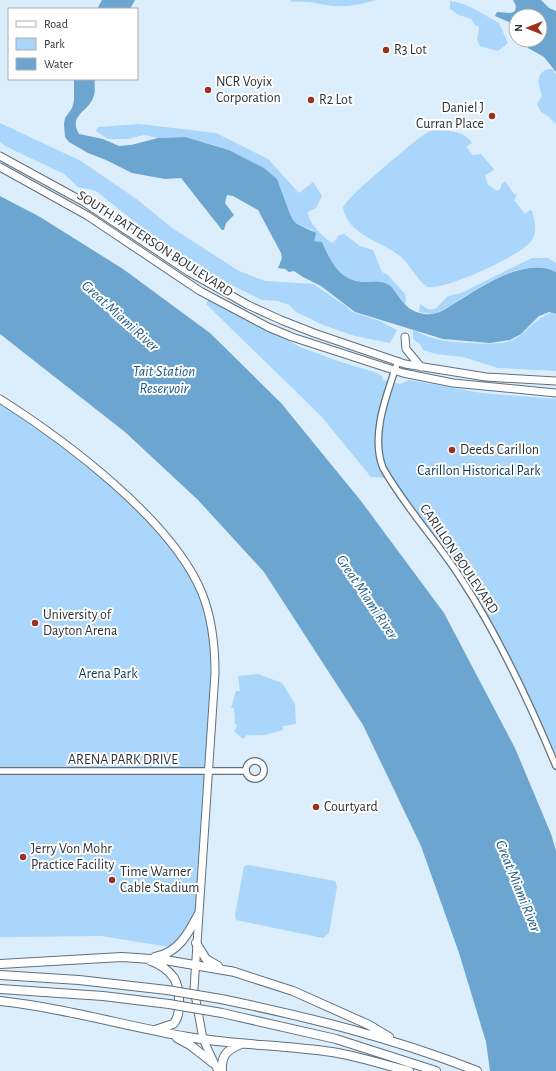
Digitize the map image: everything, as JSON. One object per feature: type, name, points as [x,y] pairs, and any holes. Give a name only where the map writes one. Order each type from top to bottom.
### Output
[{"type":"highway","points":[[145,959],[160,956],[175,948],[188,934],[198,915]]},
{"type":"highway","points":[[196,943],[206,959],[211,963],[306,997],[369,1025],[399,1043]]},
{"type":"highway","points":[[0,964],[108,958],[145,959],[235,972]]},
{"type":"highway","points":[[145,959],[159,965],[174,978],[180,1012],[172,1024],[165,1028],[153,1030]]},
{"type":"highway","points":[[0,976],[79,980],[167,990],[221,999],[290,1014],[399,1043],[477,1071]]},
{"type":"highway","points":[[0,989],[97,995],[169,1004],[222,1013],[336,1039],[433,1070]]},
{"type":"highway","points":[[0,1001],[62,1010],[166,1033],[203,1039],[334,1052],[409,1071]]},
{"type":"highway","points":[[166,1033],[190,1044],[214,1063]]},
{"type":"highway","points":[[222,1071],[224,1054],[234,1047],[245,1043]]},
{"type":"main road","name":"SOUTH PATTERSON BOULEVARD","points":[[0,156],[84,202],[189,272],[248,305],[314,333],[398,361],[421,367],[486,377],[556,381]]},
{"type":"main road","name":"SOUTH PATTERSON BOULEVARD","points":[[0,167],[88,216],[189,285],[230,308],[292,337],[395,370],[453,383],[556,393]]},
{"type":"main road","points":[[405,337],[406,349],[421,367]]},
{"type":"main road","points":[[0,399],[68,448],[124,494],[158,528],[189,568],[205,601],[214,639],[215,673],[194,965],[194,989],[203,1039],[218,1071]]},
{"type":"street","name":"CARILLON BOULEVARD","points":[[398,361],[379,433],[378,452],[383,468],[460,577],[477,604],[537,719],[556,766]]},
{"type":"street","name":"ARENA PARK DRIVE","points":[[0,771],[246,771]]},
{"type":"green space","points":[[290,0],[376,0],[357,5],[338,6],[309,2],[292,2]]},
{"type":"green space","points":[[450,1],[457,2],[470,7],[499,23],[508,43],[498,51],[480,46],[477,40],[479,27],[474,24],[471,19],[459,15],[450,9]]},
{"type":"green space","points":[[548,69],[552,69],[556,74],[556,124],[548,116],[541,112],[537,104],[542,96],[539,88],[539,77]]},
{"type":"green space","points":[[0,123],[81,161],[138,200],[172,228],[239,271],[265,281],[313,284],[346,306],[352,312],[380,321],[397,330],[390,343],[355,336],[323,325],[296,312],[289,305],[278,301],[262,300],[211,275],[173,252],[96,191],[78,187],[64,174],[5,146],[0,142]]},
{"type":"green space","points":[[139,124],[216,133],[268,159],[299,193],[313,182],[322,196],[316,208],[308,212],[308,216],[313,225],[321,234],[333,243],[339,235],[344,234],[360,246],[373,250],[382,272],[388,275],[405,294],[405,305],[389,286],[380,283],[355,280],[342,274],[333,264],[322,242],[314,241],[313,230],[297,224],[293,220],[277,179],[264,168],[229,150],[207,143],[177,137],[158,138],[144,135],[128,139],[108,139],[96,131],[98,127]]},
{"type":"green space","points":[[430,131],[459,133],[468,139],[472,143],[466,147],[473,155],[481,154],[494,170],[485,175],[488,185],[497,191],[501,188],[501,185],[505,181],[514,194],[517,195],[514,200],[525,214],[530,210],[532,211],[535,222],[535,230],[534,237],[526,246],[500,262],[450,283],[428,287],[400,256],[358,231],[351,225],[343,208],[354,194],[377,173],[419,138]]},
{"type":"green space","points":[[532,258],[548,258],[556,263],[556,272],[542,268],[526,268],[510,272],[494,279],[437,313],[431,314],[419,312],[420,304],[425,308],[436,308],[448,296],[461,293]]},
{"type":"green space","name":"Carillon Historical Park","points":[[209,299],[300,347],[377,373],[382,376],[383,380],[400,384],[409,380],[482,393],[556,399],[556,766],[537,719],[477,604],[388,478],[371,477],[321,416],[206,304]]},
{"type":"green space","points":[[551,313],[556,315],[556,371],[498,368],[463,357],[436,354],[423,350],[420,344],[413,339],[413,330],[429,337],[461,343],[481,344],[507,342],[518,337],[540,318]]},
{"type":"green space","name":"Arena Park","points":[[0,399],[99,472],[158,528],[196,581],[214,639],[199,906],[175,948],[101,936],[0,937]]},
{"type":"green space","points":[[258,674],[282,683],[295,704],[296,724],[283,726],[283,730],[265,735],[247,735],[243,739],[234,731],[237,726],[235,723],[234,708],[231,708],[236,691],[240,691],[238,676]]},
{"type":"green space","points":[[248,865],[335,881],[337,887],[329,933],[323,938],[236,920],[235,915],[244,866]]},
{"type":"water","points":[[102,0],[135,0],[131,8],[98,8]]},
{"type":"water","points":[[513,0],[541,0],[549,8],[556,11],[556,72],[544,57],[528,48],[548,48],[548,8],[516,8]]},
{"type":"water","points":[[497,12],[508,13],[508,22],[495,16]]},
{"type":"water","points":[[74,80],[95,80],[94,93],[91,103],[77,118],[76,128],[79,134],[103,139],[119,146],[131,145],[158,138],[185,137],[229,150],[264,168],[277,179],[293,220],[297,224],[316,233],[314,241],[322,242],[333,263],[342,274],[355,281],[385,283],[393,289],[404,304],[416,312],[424,314],[437,313],[477,289],[504,276],[531,268],[544,268],[556,272],[556,314],[549,312],[539,316],[521,334],[510,340],[490,343],[443,339],[355,312],[321,286],[294,271],[289,272],[285,269],[278,268],[282,258],[281,253],[258,210],[233,196],[227,195],[225,203],[234,215],[226,223],[224,230],[222,230],[181,178],[165,179],[132,173],[88,153],[69,142],[65,137],[64,124],[65,118],[72,108],[74,101]]},
{"type":"water","name":"Tait Station Reservoir","points":[[0,196],[40,217],[123,269],[210,333],[281,403],[361,501],[444,613],[515,748],[551,834],[556,851],[556,1071],[490,1071],[486,1042],[459,953],[421,846],[363,725],[264,572],[198,500],[125,432],[0,334]]},
{"type":"place","name":"R3 Lot","points":[[386,50]]},
{"type":"place","name":"NCR Voyix Corporation","points":[[208,90]]},
{"type":"place","name":"R2 Lot","points":[[311,100]]},
{"type":"place","name":"Daniel J Curran Place","points":[[492,116]]},
{"type":"place","name":"Deeds Carillon","points":[[452,450]]},
{"type":"place","name":"University of Dayton Arena","points":[[35,623]]},
{"type":"place","name":"Courtyard","points":[[316,807]]},
{"type":"place","name":"Jerry Von Mohr Practice Facility","points":[[23,857]]},
{"type":"place","name":"Time Warner Cable Stadium","points":[[112,880]]},
{"type":"water label","name":"Great Miami River","points":[[120,316]]},
{"type":"water label","name":"Great Miami River","points":[[367,597]]},
{"type":"water label","name":"Great Miami River","points":[[518,886]]}]
